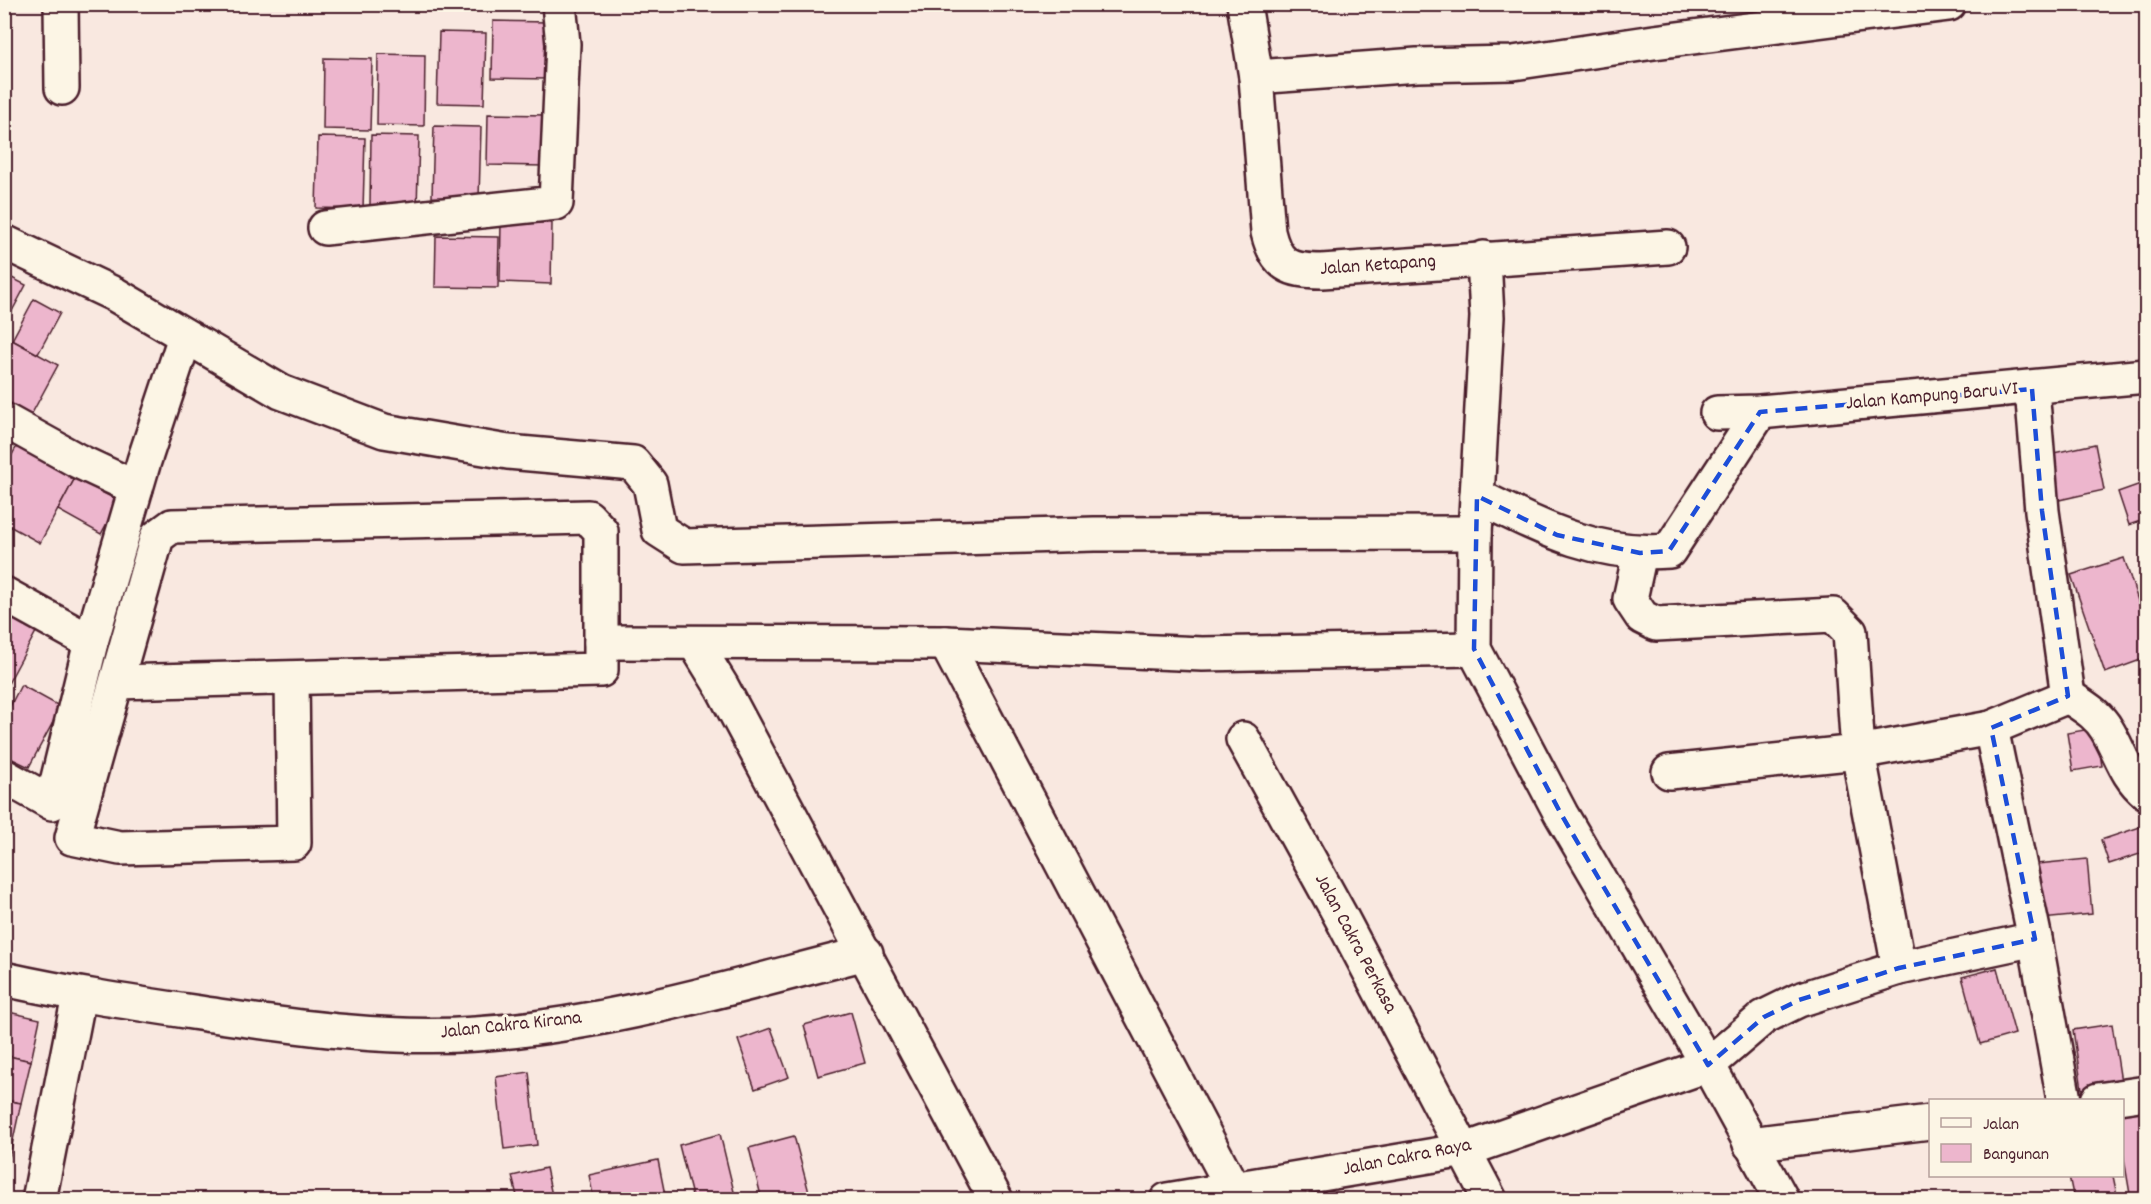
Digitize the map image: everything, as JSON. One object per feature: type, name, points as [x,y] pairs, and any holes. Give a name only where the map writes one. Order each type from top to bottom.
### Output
[{"type":"street","points":[[61,4],[62,88]]},
{"type":"street","points":[[325,228],[555,203],[563,44],[559,4]]},
{"type":"street","name":"Jalan Ketapang","points":[[1244,4],[1256,77],[1268,232],[1273,251],[1279,261],[1306,272],[1322,272],[1484,258],[1668,247]]},
{"type":"street","points":[[1256,77],[1418,65],[1513,63],[1654,42],[1949,4]]},
{"type":"street","points":[[4,243],[116,295],[281,392],[384,431],[508,452],[633,463],[650,484],[659,530],[684,546],[1095,534],[1475,533]]},
{"type":"street","points":[[1484,258],[1487,326],[1476,496],[1474,649],[1561,814],[1708,1065],[1782,1200]]},
{"type":"street","points":[[4,777],[52,803],[91,642],[136,488],[185,337]]},
{"type":"street","name":"Jalan Kampung Baru VI","points":[[1717,413],[1760,412],[2032,389],[2146,376]]},
{"type":"street","points":[[2032,389],[2042,511],[2068,696],[2094,713],[2106,728],[2133,782],[2146,792]]},
{"type":"street","points":[[1476,496],[1557,535],[1608,548],[1640,553],[1669,551],[1760,412]]},
{"type":"street","points":[[4,420],[78,461],[136,488]]},
{"type":"street","points":[[116,682],[601,670],[601,531],[588,517],[172,526],[157,537],[116,682],[72,838],[120,848],[294,843],[291,678]]},
{"type":"street","points":[[1640,553],[1630,599],[1642,617],[1656,624],[1833,615],[1850,632],[1858,752],[1899,968]]},
{"type":"street","points":[[4,594],[91,642]]},
{"type":"street","points":[[601,642],[946,643],[1202,654],[1474,649]]},
{"type":"street","points":[[695,643],[722,687],[866,953],[996,1200]]},
{"type":"street","points":[[946,643],[1237,1194]]},
{"type":"street","points":[[1669,772],[1858,752],[1991,728],[2068,696]]},
{"type":"street","points":[[1991,728],[2035,939],[2064,1099]]},
{"type":"street","name":"Jalan Cakra Perkasa","points":[[1243,739],[1490,1200]]},
{"type":"street","points":[[1708,1065],[1764,1017],[1799,1000],[1899,968],[2035,939]]},
{"type":"street","name":"Jalan Cakra Kirana","points":[[4,979],[79,996],[291,1026],[389,1034],[476,1034],[628,1012],[866,953]]},
{"type":"street","points":[[39,1200],[79,996]]},
{"type":"street","name":"Jalan Cakra Raya","points":[[1167,1200],[1237,1194],[1465,1150],[1708,1065]]},
{"type":"street","points":[[2110,1099],[2146,1093]]},
{"type":"street","points":[[1750,1144],[1929,1122]]},
{"type":"highlighted area","points":[[2032,389],[2042,511],[2068,696],[1991,728],[2035,939],[1899,968],[1799,1000],[1764,1017],[1708,1065],[1561,814],[1474,649],[1477,496],[1557,535],[1640,553],[1669,551],[1760,412]]},
{"type":"building","points":[[493,21],[549,22],[548,79],[492,78]]},
{"type":"building","points":[[439,32],[486,33],[484,104],[437,103]]},
{"type":"building","points":[[378,54],[425,55],[424,126],[377,125]]},
{"type":"building","points":[[324,58],[372,59],[370,130],[323,129]]},
{"type":"building","points":[[488,114],[546,115],[545,166],[487,165]]},
{"type":"building","points":[[434,126],[481,127],[479,198],[432,197]]},
{"type":"building","points":[[371,135],[419,136],[417,208],[370,206]]},
{"type":"building","points":[[318,137],[365,138],[363,209],[316,208]]},
{"type":"building","points":[[501,222],[552,223],[551,284],[500,282]]},
{"type":"building","points":[[436,236],[499,237],[498,288],[435,287]]},
{"type":"building","points":[[4,274],[26,285],[4,326]]},
{"type":"building","points":[[34,299],[60,313],[38,354],[12,340]]},
{"type":"building","points":[[12,340],[58,365],[30,417],[4,403],[4,353]]},
{"type":"building","points":[[2095,444],[2104,490],[2059,500],[2049,454]]},
{"type":"building","points":[[17,446],[75,478],[40,543],[4,523],[4,469]]},
{"type":"building","points":[[75,478],[119,501],[101,534],[58,510]]},
{"type":"building","points":[[2146,482],[2146,519],[2129,525],[2118,492]]},
{"type":"building","points":[[2124,558],[2146,625],[2146,658],[2105,673],[2071,575]]},
{"type":"building","points":[[4,612],[37,630],[4,691]]},
{"type":"building","points":[[21,685],[61,707],[29,767],[4,755],[4,718]]},
{"type":"building","points":[[2096,728],[2102,766],[2073,771],[2067,733]]},
{"type":"building","points":[[2146,825],[2146,852],[2109,864],[2101,840]]},
{"type":"building","points":[[2087,859],[2092,914],[2042,919],[2037,864]]},
{"type":"building","points":[[1997,968],[2015,1034],[1980,1044],[1962,977]]},
{"type":"building","points":[[4,1011],[40,1019],[31,1061],[4,1055]]},
{"type":"building","points":[[851,1012],[865,1063],[818,1076],[804,1025]]},
{"type":"building","points":[[2112,1024],[2121,1082],[2082,1089],[2073,1030]]},
{"type":"building","points":[[771,1028],[789,1077],[755,1089],[738,1040]]},
{"type":"building","points":[[4,1055],[31,1061],[21,1103],[4,1100]]},
{"type":"building","points":[[529,1072],[537,1145],[504,1149],[496,1077]]},
{"type":"building","points":[[2146,1095],[2146,1200],[2131,1200],[2124,1159],[2124,1100]]},
{"type":"building","points":[[4,1100],[21,1103],[12,1145],[4,1143]]},
{"type":"building","points":[[720,1134],[736,1200],[693,1200],[679,1145]]},
{"type":"building","points":[[794,1136],[811,1200],[762,1200],[749,1148]]},
{"type":"building","points":[[4,1143],[12,1145],[4,1178]]},
{"type":"building","points":[[658,1160],[666,1200],[594,1200],[589,1175]]},
{"type":"building","points":[[546,1168],[553,1200],[518,1200],[512,1176]]},
{"type":"building","points":[[2069,1177],[2113,1177],[2118,1200],[2074,1200]]}]
